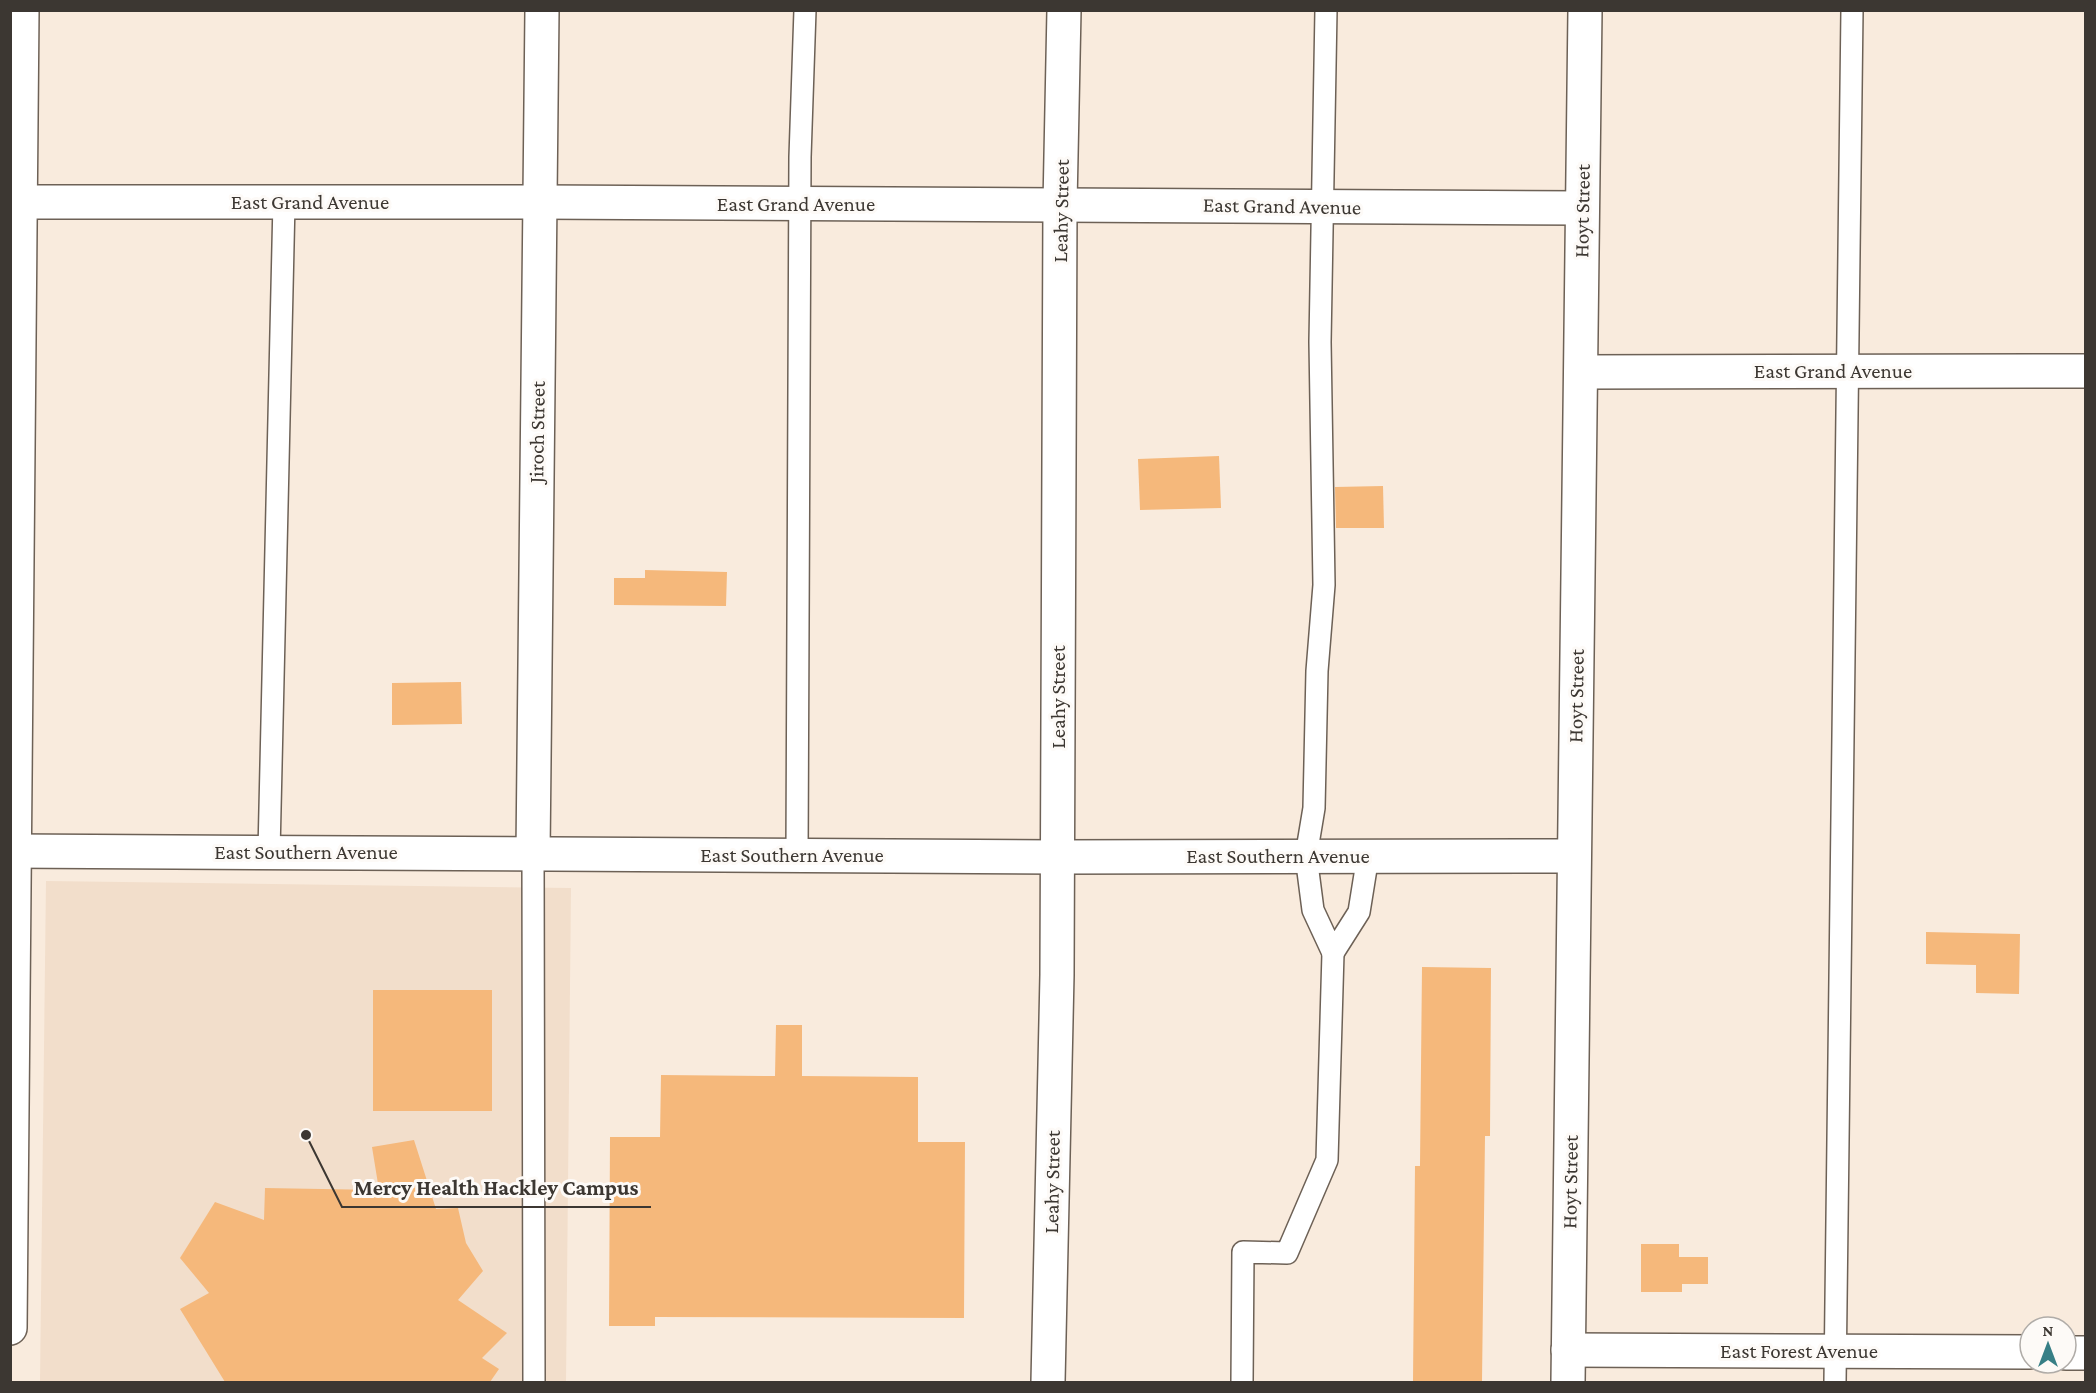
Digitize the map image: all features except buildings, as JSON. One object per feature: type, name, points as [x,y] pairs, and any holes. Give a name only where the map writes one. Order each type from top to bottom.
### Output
[{"type":"street","points":[[10,1328],[15,202],[22,10]]},
{"type":"street","name":"Jiroch Street","points":[[533,853],[542,10]]},
{"type":"street","name":"Leahy Street","points":[[1048,1383],[1057,857],[1060,204],[1064,10]]},
{"type":"street","name":"Hoyt Street","points":[[1568,1383],[1585,10]]},
{"type":"street","name":"East Grand Avenue","points":[[15,202],[539,202],[1582,208]]},
{"type":"street","name":"East Grand Avenue","points":[[1581,372],[2085,371]]},
{"type":"street","name":"East Southern Avenue","points":[[12,851],[1057,857],[1574,856]]},
{"type":"street","name":"East Forest Avenue","points":[[1568,1350],[1835,1367],[2018,1353]]},
{"type":"lane","points":[[797,855],[800,204],[805,10]]},
{"type":"lane","points":[[1242,1383],[1243,1252],[1287,1253],[1327,1160],[1333,953],[1313,910],[1306,856],[1314,808],[1317,671],[1324,585],[1320,207],[1326,10]]},
{"type":"lane","points":[[1835,1367],[1852,10]]},
{"type":"lane","points":[[268,852],[284,202]]},
{"type":"lane","points":[[533,853],[534,1383]]},
{"type":"lane","points":[[1333,953],[1359,912],[1368,856]]},
{"type":"shaded area","points":[[46,881],[571,888],[566,1382],[40,1382]]},
{"type":"place","name":"Mercy Health Hackley Campus","points":[[306,1135]]}]
